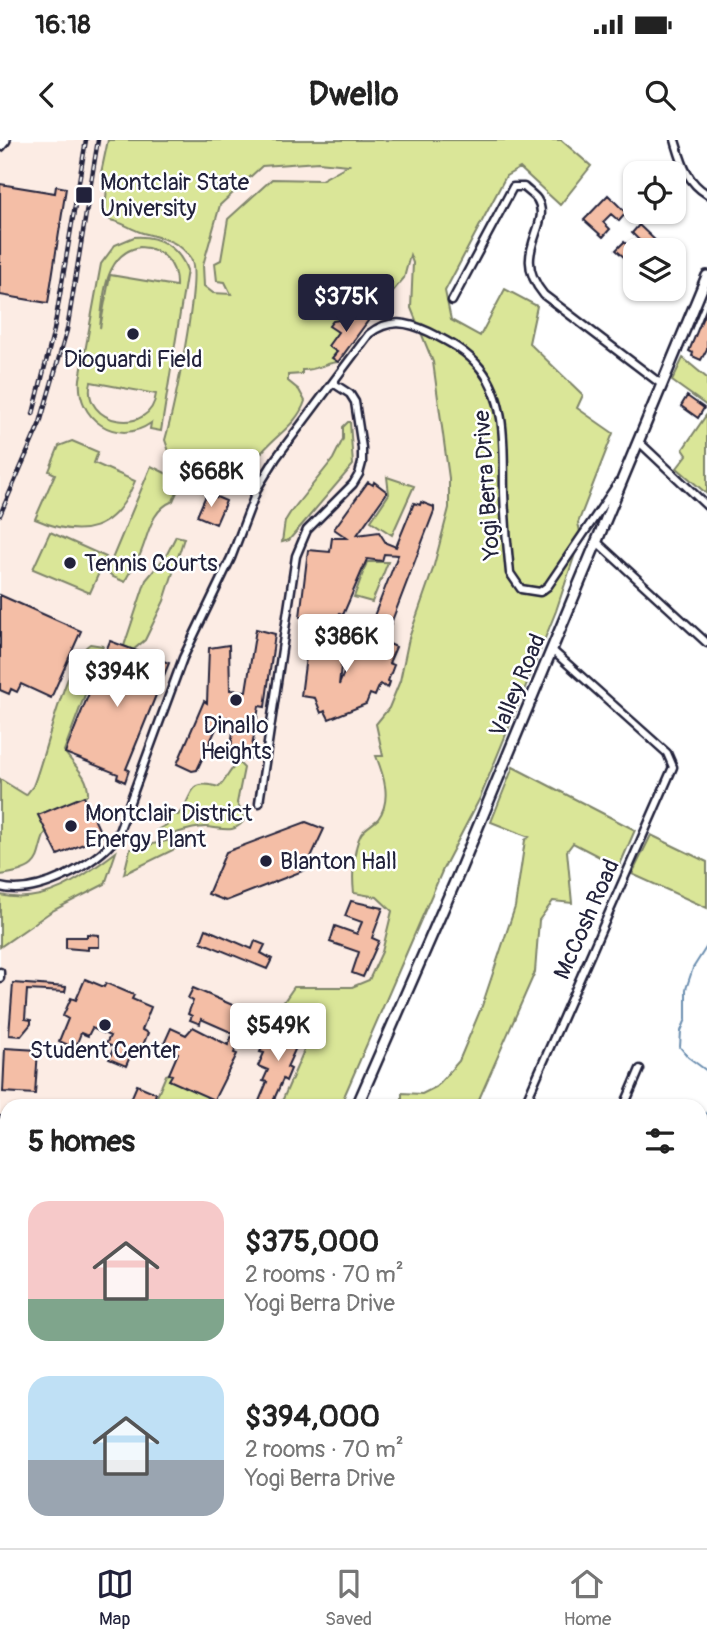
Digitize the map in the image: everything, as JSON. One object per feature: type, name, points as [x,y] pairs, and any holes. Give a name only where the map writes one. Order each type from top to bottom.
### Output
[{"type":"main road","points":[[0,146],[4,140]]},
{"type":"main road","name":"Valley Road","points":[[360,1099],[458,875],[707,276]]},
{"type":"street","points":[[675,140],[686,174],[694,185],[707,194]]},
{"type":"street","points":[[452,301],[513,187],[524,187],[538,200],[540,215],[529,258],[531,280],[544,295],[662,384]]},
{"type":"street","name":"Yogi Berra Drive","points":[[0,887],[25,890],[51,882],[102,854],[117,837],[183,658],[234,550],[258,487],[276,458],[369,334],[377,328],[392,323],[408,324],[452,343],[480,367],[494,391],[500,410],[510,573],[521,589],[540,592],[548,586],[625,473]]},
{"type":"street","points":[[258,803],[296,556],[307,530],[353,484],[362,463],[355,402],[349,394],[333,383]]},
{"type":"street","points":[[638,441],[707,506]]},
{"type":"street","points":[[597,542],[707,643]]},
{"type":"street","name":"McCosh Road","points":[[527,1099],[673,767],[670,757],[661,748],[552,650]]},
{"type":"street","points":[[0,972],[0,978]]},
{"type":"street","points":[[627,1099],[640,1069]]},
{"type":"shaded area","name":"Montclair State University","points":[[0,140],[274,140],[348,155],[427,244],[431,311],[613,433],[578,523],[581,536],[556,611],[480,798],[443,869],[343,1099],[0,1099]]},
{"type":"green space","points":[[108,140],[561,140],[591,166],[560,205],[520,168],[506,176],[445,291],[451,320],[480,336],[505,289],[537,306],[529,343],[583,395],[577,408],[613,433],[578,523],[581,536],[556,611],[527,683],[480,798],[443,869],[343,1099],[283,1099],[315,1025],[283,1003],[294,987],[352,987],[369,980],[382,952],[392,911],[377,897],[354,893],[355,855],[361,834],[378,819],[385,804],[384,780],[376,756],[383,756],[376,724],[389,708],[400,681],[409,638],[433,569],[449,508],[449,478],[433,362],[411,308],[413,263],[410,255],[404,278],[388,297],[374,294],[361,315],[373,314],[338,362],[302,370],[302,374],[288,375],[288,381],[299,390],[305,401],[296,417],[264,450],[243,481],[201,470],[171,457],[165,440],[190,317],[193,291],[191,259],[175,243],[110,220],[105,214],[107,185],[101,173]],"holes":[[[318,162],[348,165],[321,180],[272,179],[228,219],[221,260],[215,263],[217,281],[225,282],[231,294],[213,293],[204,286],[203,265],[220,205],[262,166]]]},
{"type":"green space","points":[[134,237],[159,240],[179,255],[187,270],[161,431],[150,429],[151,423],[138,430],[125,432],[101,425],[85,406],[81,393],[80,379],[101,264],[115,245]],"holes":[[[140,247],[155,250],[167,258],[174,270],[176,286],[110,275],[100,328],[104,291],[112,268],[128,251]],[[91,382],[156,394],[151,408],[142,417],[130,421],[118,420],[105,416],[96,408],[90,396]]]},
{"type":"green space","points":[[683,358],[707,378],[707,406],[672,381]]},
{"type":"green space","points":[[707,414],[707,494],[677,468],[687,455],[683,449]]},
{"type":"green space","points":[[348,422],[353,465],[289,540],[282,542],[285,521],[333,459],[343,439],[343,427]]},
{"type":"green space","points":[[72,441],[98,452],[94,463],[135,481],[118,511],[95,527],[68,529],[35,519],[55,474],[49,471],[59,446]]},
{"type":"green space","points":[[151,466],[182,481],[173,501],[165,505],[154,518],[139,557],[125,582],[107,571]]},
{"type":"green space","points":[[387,477],[414,486],[392,535],[371,521],[389,494]]},
{"type":"green space","name":"Tennis Courts","points":[[50,532],[106,557],[90,593],[33,569]]},
{"type":"green space","points":[[176,536],[184,538],[164,601],[145,640],[133,650],[124,646],[146,580],[166,556]]},
{"type":"green space","points":[[367,562],[388,562],[372,602],[354,597]]},
{"type":"green space","points":[[90,644],[103,646],[64,751],[83,776],[88,794],[65,809],[53,821],[46,831],[38,856],[28,868],[0,875],[0,779],[26,795],[33,786],[64,688],[81,653]]},
{"type":"green space","points":[[239,763],[244,768],[237,803],[245,819],[241,824],[231,829],[194,828],[162,837],[157,830],[168,824],[172,813],[178,815],[196,787],[219,787]]},
{"type":"green space","points":[[513,767],[635,830],[619,867],[573,843],[567,851],[572,903],[553,901],[539,920],[535,972],[479,1099],[402,1099],[402,1093],[422,1094],[436,1087],[459,1061],[482,1006],[515,907],[525,840],[529,837],[491,822]]},
{"type":"green space","points":[[651,835],[707,862],[707,908],[632,874]]},
{"type":"green space","points":[[189,836],[179,847],[124,874],[130,849]]},
{"type":"green space","points":[[116,852],[105,884],[52,911],[0,947],[0,895],[32,897],[47,893],[76,880]]},
{"type":"green space","points":[[171,1073],[205,1087],[207,1099],[156,1099],[166,1075]]},
{"type":"building","points":[[0,184],[55,193],[56,186],[66,188],[48,303],[0,295]]},
{"type":"building","points":[[608,195],[623,210],[623,216],[619,221],[611,214],[603,222],[610,229],[603,237],[584,220]]},
{"type":"building","points":[[639,225],[653,238],[637,238],[632,233]]},
{"type":"building","points":[[623,243],[623,256],[616,250]]},
{"type":"building","points":[[707,307],[707,349],[701,360],[692,356],[693,353],[689,351]]},
{"type":"building","points":[[373,314],[338,362],[332,358],[337,352],[328,346],[338,332],[329,326],[333,321]]},
{"type":"building","points":[[687,396],[704,408],[698,418],[681,406]]},
{"type":"building","points":[[368,482],[373,485],[374,482],[386,491],[386,494],[357,535],[379,532],[386,543],[396,547],[414,503],[420,505],[421,502],[434,507],[390,626],[374,616],[398,555],[384,554],[382,561],[367,559],[343,615],[340,613],[335,619],[318,616],[316,625],[307,624],[308,617],[300,617],[308,550],[330,552],[332,538],[347,538],[334,529]]},
{"type":"building","points":[[207,493],[226,501],[216,524],[197,516]]},
{"type":"building","points":[[0,595],[81,631],[51,698],[21,684],[17,692],[11,689],[9,694],[0,690]]},
{"type":"building","name":"Dinallo Heights","points":[[256,629],[275,634],[265,707],[259,706],[250,759],[230,759],[234,720],[222,716],[197,770],[192,771],[177,764],[204,701],[207,703],[209,648],[229,645],[230,690],[246,691]]},
{"type":"building","points":[[360,633],[370,637],[371,635],[396,647],[389,663],[394,665],[388,688],[380,684],[375,696],[370,694],[366,704],[329,719],[325,711],[321,713],[315,698],[301,696],[308,641],[337,641],[337,645],[343,646],[339,685]]},
{"type":"building","points":[[110,641],[169,663],[126,769],[129,770],[125,782],[117,778],[118,774],[65,753]]},
{"type":"building","name":"Montclair District Energy Plant","points":[[84,796],[102,836],[58,855],[38,815]]},
{"type":"building","name":"Blanton Hall","points":[[306,822],[324,829],[305,870],[226,901],[208,894],[226,852]]},
{"type":"building","points":[[351,901],[383,908],[372,938],[379,941],[363,977],[352,973],[359,952],[330,942],[335,926],[357,934],[362,922],[345,916]]},
{"type":"building","points":[[206,929],[252,949],[255,941],[265,945],[261,953],[272,959],[267,969],[201,942]]},
{"type":"building","points":[[87,934],[99,935],[99,947],[88,947],[88,950],[66,948],[66,937],[87,937]]},
{"type":"building","name":"Student Center","points":[[85,979],[104,987],[106,983],[134,995],[132,999],[151,1007],[142,1030],[148,1033],[141,1050],[134,1047],[126,1066],[109,1059],[114,1047],[106,1044],[110,1036],[92,1028],[88,1036],[81,1033],[75,1048],[59,1041],[68,1019],[63,1016],[71,998],[76,1000]]},
{"type":"building","points":[[13,983],[66,987],[65,992],[27,990],[25,1019],[31,1020],[31,1024],[21,1036],[9,1035]]},
{"type":"building","points":[[193,988],[258,1016],[246,1039],[239,1040],[234,1053],[237,1054],[214,1099],[169,1080],[178,1053],[163,1046],[171,1028],[186,1035],[193,1027],[228,1045],[233,1033],[201,1019],[200,1024],[190,1020],[192,1016],[188,1014],[193,1001],[188,998]]},
{"type":"building","points":[[293,1022],[305,1028],[287,1067],[291,1069],[286,1081],[283,1079],[274,1099],[260,1099],[267,1082],[263,1081],[268,1070],[258,1066],[264,1053],[260,1052],[267,1037],[283,1044]]},
{"type":"building","points":[[5,1048],[38,1050],[35,1094],[3,1092]]},
{"type":"building","points":[[137,1085],[156,1093],[154,1099],[131,1099]]},
{"type":"waterway","points":[[707,946],[693,968],[686,989],[686,1019],[681,1031],[680,1047],[688,1057],[707,1071]]},
{"type":"railway","points":[[33,414],[54,330],[86,140]]},
{"type":"railway","points":[[0,515],[40,423],[67,330],[98,140]]},
{"type":"place","name":"Montclair State University","points":[[84,195]]},
{"type":"place","name":"Dioguardi Field","points":[[133,334]]},
{"type":"place","name":"Tennis Courts","points":[[70,563]]},
{"type":"place","name":"Dinallo Heights","points":[[236,700]]},
{"type":"place","name":"Montclair District Energy Plant","points":[[71,826]]},
{"type":"place","name":"Blanton Hall","points":[[266,861]]},
{"type":"place","name":"Student Center","points":[[105,1025]]}]
